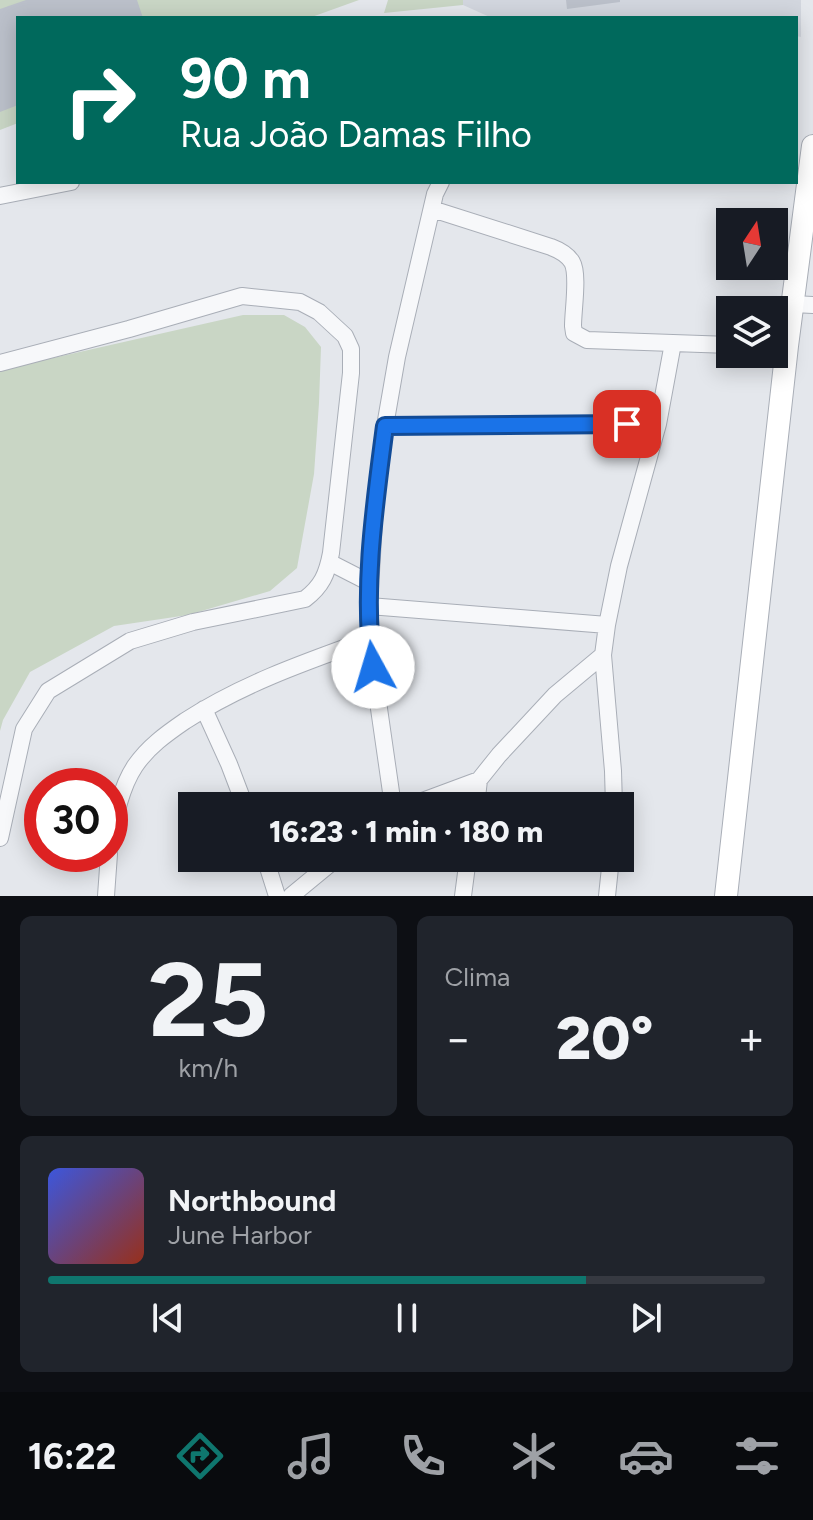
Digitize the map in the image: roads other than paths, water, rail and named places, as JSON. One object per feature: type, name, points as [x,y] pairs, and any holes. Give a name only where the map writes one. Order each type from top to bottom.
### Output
[{"type":"main road","points":[[788,333],[803,304],[813,146]]},
{"type":"main road","points":[[726,896],[779,368]]},
{"type":"street","points":[[0,196],[61,184]]},
{"type":"street","points":[[391,792],[369,639],[375,505],[397,357],[435,192],[564,253],[572,262],[574,272],[573,326],[574,333],[580,338],[716,345]]},
{"type":"street","points":[[0,363],[242,296],[300,302],[319,312],[345,336],[351,349],[344,443],[328,572],[318,589],[305,599],[193,622],[130,641],[48,691],[24,729],[0,838]]},
{"type":"street","points":[[614,792],[603,655],[619,566],[658,424],[673,343]]},
{"type":"street","points":[[385,426],[658,424]]},
{"type":"street","points":[[329,562],[370,583]]},
{"type":"street","points":[[369,606],[607,625]]},
{"type":"street","points":[[128,783],[135,767],[161,738],[204,709],[276,672],[369,639]]},
{"type":"street","points":[[447,792],[479,780],[555,695],[603,655]]},
{"type":"street","points":[[204,709],[240,792]]},
{"type":"street","points":[[478,792],[479,780]]},
{"type":"street","points":[[106,896],[108,872]]},
{"type":"street","points":[[269,872],[277,896]]},
{"type":"street","points":[[291,896],[320,872]]},
{"type":"street","points":[[463,896],[466,872]]},
{"type":"street","points":[[607,896],[610,872]]}]
